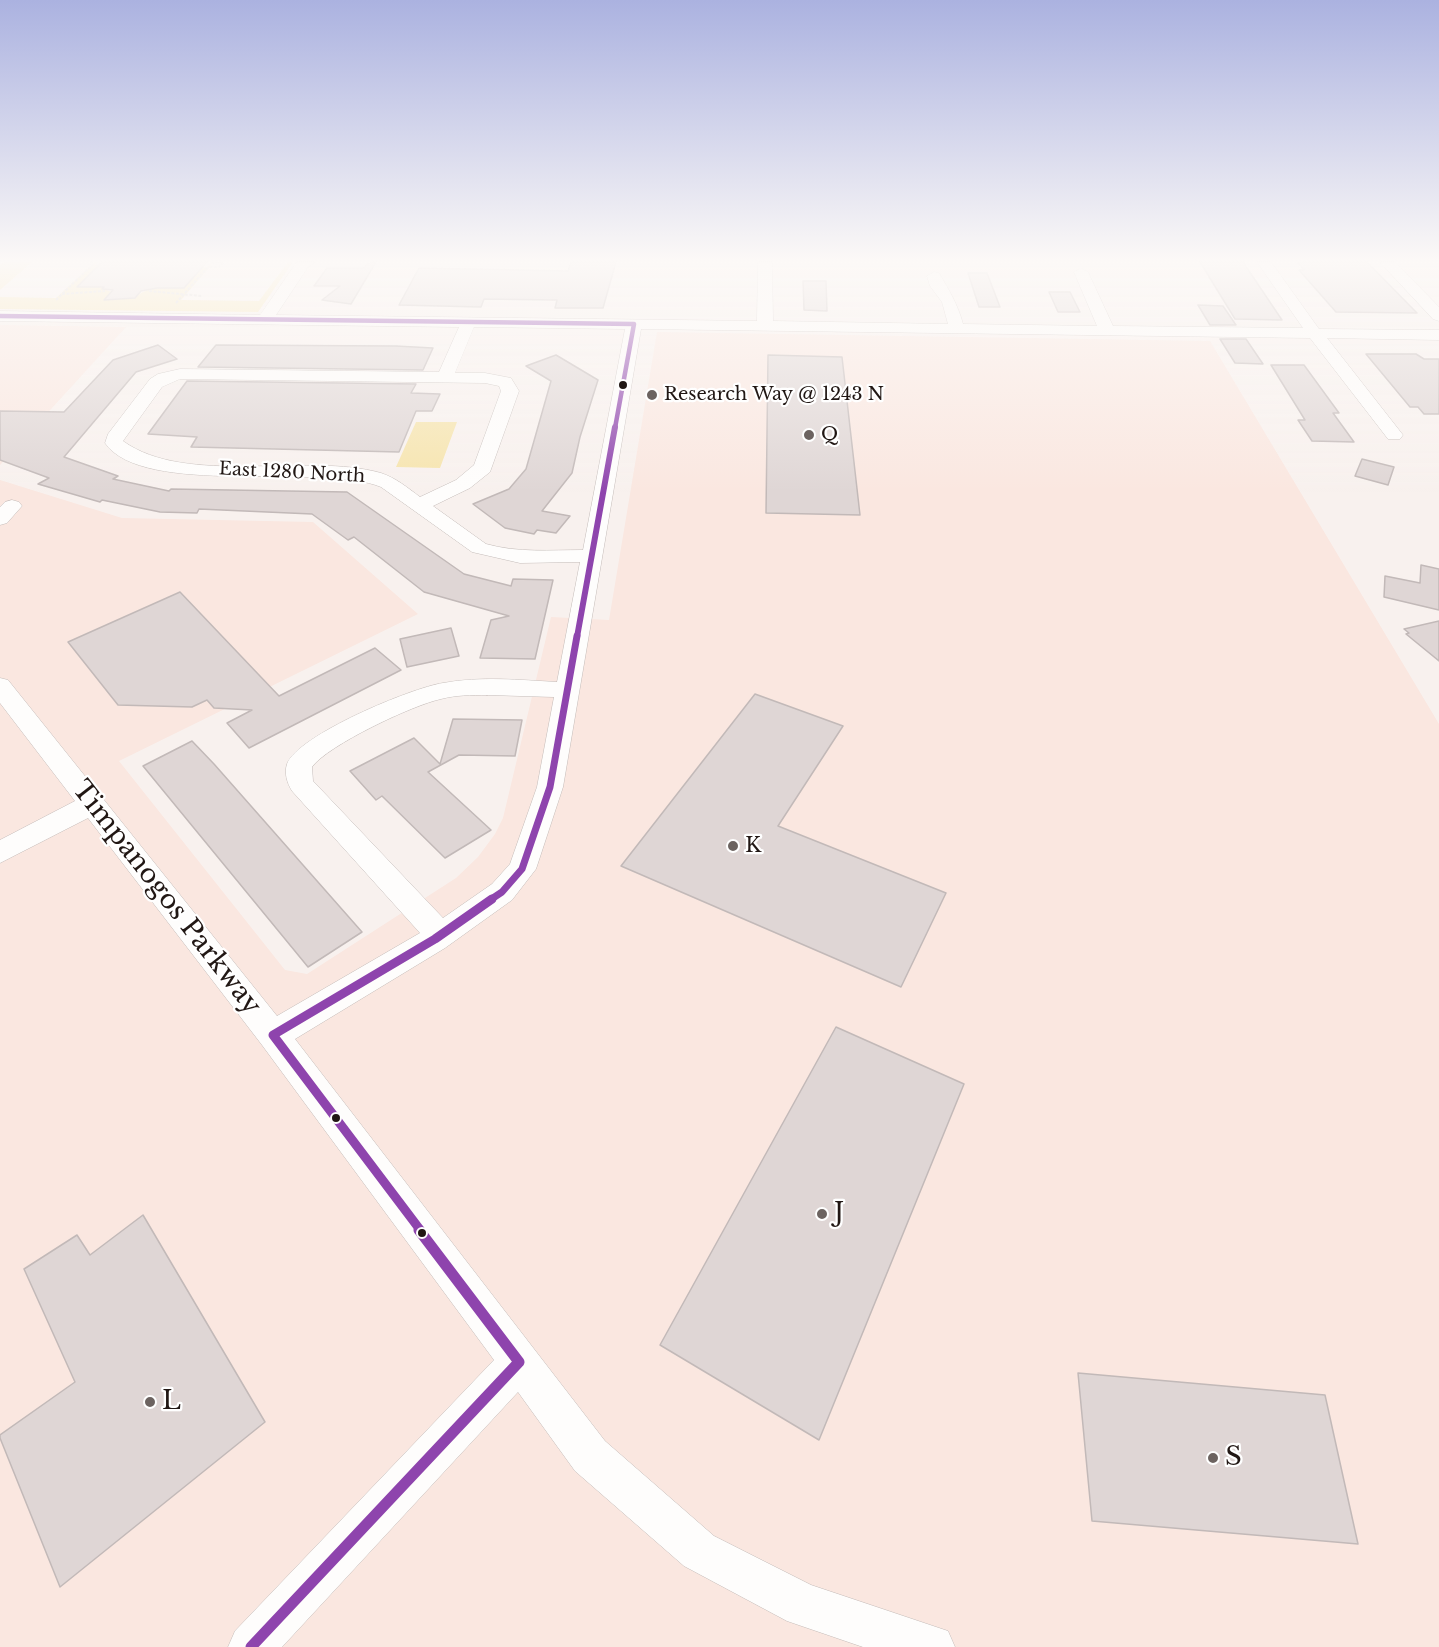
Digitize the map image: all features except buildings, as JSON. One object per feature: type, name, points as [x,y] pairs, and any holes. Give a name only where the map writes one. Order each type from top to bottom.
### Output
[{"type":"street","points":[[419,505],[463,484],[483,468],[510,391],[505,382],[496,379],[445,377],[461,339]]},
{"type":"street","points":[[273,1035],[440,935],[502,892],[522,869],[550,787],[631,339]]},
{"type":"street","points":[[1320,339],[1394,435]]},
{"type":"street","name":"East 1280 North","points":[[445,377],[188,374],[164,378],[156,383],[117,433],[114,443],[117,447],[136,456],[179,467],[362,474],[388,483],[479,548],[489,552],[505,555],[592,556]]},
{"type":"street","name":"Timpanogos Parkway","points":[[0,686],[273,1035],[590,1456],[699,1551],[803,1605],[932,1647]]},
{"type":"street","points":[[440,935],[302,784],[299,767],[302,761],[321,746],[390,709],[439,691],[477,688],[568,690]]},
{"type":"street","points":[[0,852],[93,804]]},
{"type":"street","points":[[251,1647],[519,1362]]},
{"type":"shaded area","points":[[0,339],[115,339],[0,465]]},
{"type":"shaded area","points":[[656,339],[1210,341],[1439,724],[1439,1647],[0,1647],[0,480],[122,518],[313,522],[418,614],[119,761],[285,970],[307,974],[456,878],[478,857],[495,834],[503,818],[551,617],[609,620]]},
{"type":"shaded area","points":[[416,422],[457,422],[440,468],[396,467]]},
{"type":"transit line","points":[[273,1035],[435,939],[502,892],[522,869],[550,787],[631,339]]},
{"type":"transit line","points":[[273,1035],[519,1362]]},
{"type":"transit line","points":[[251,1647],[519,1362]]},
{"type":"place","name":"Research Way @ 1243 N","points":[[652,395]]},
{"type":"place","name":"Q","points":[[809,435]]},
{"type":"place","name":"K","points":[[733,846]]},
{"type":"place","name":"J","points":[[822,1214]]},
{"type":"place","name":"L","points":[[150,1402]]},
{"type":"place","name":"S","points":[[1213,1458]]}]
